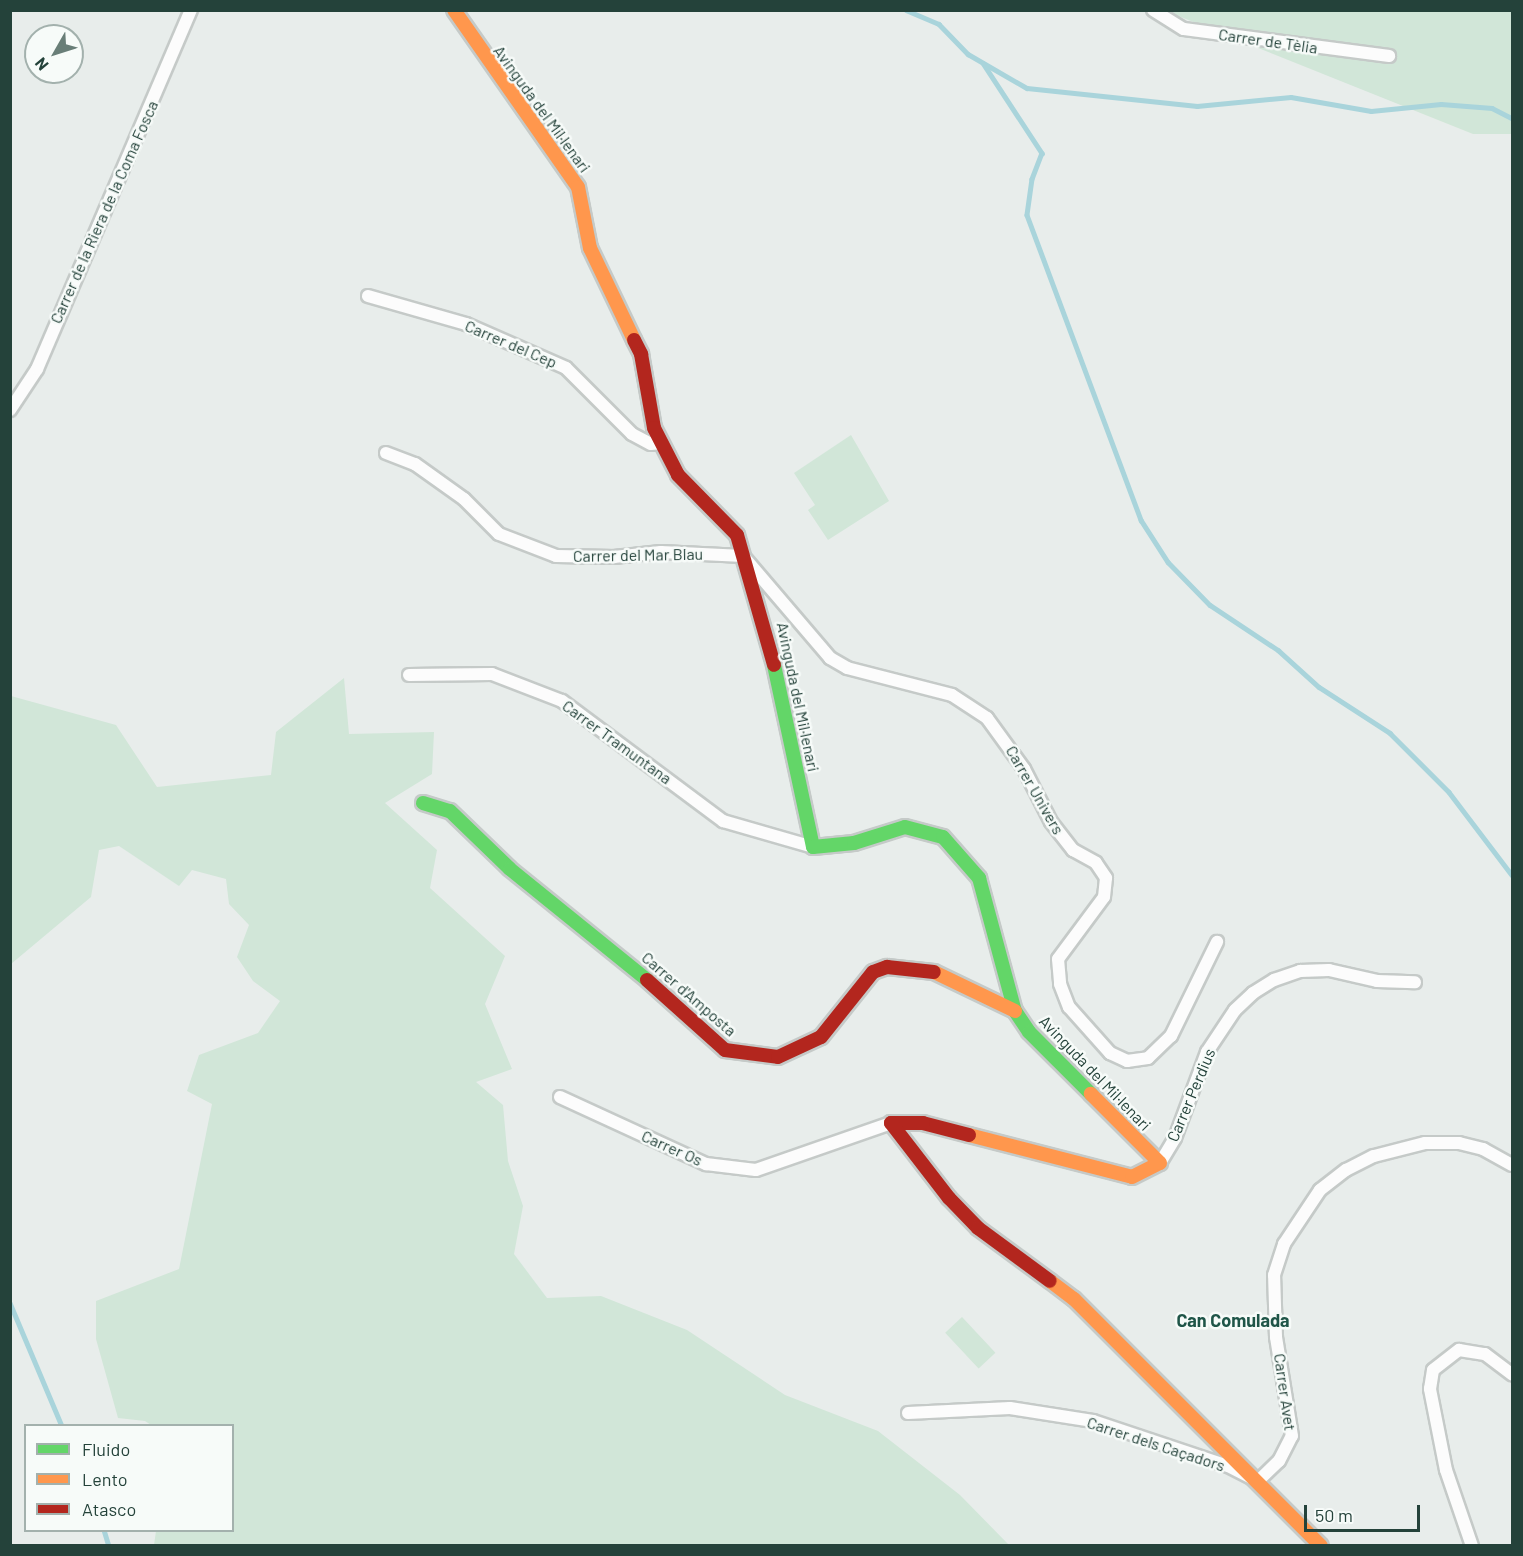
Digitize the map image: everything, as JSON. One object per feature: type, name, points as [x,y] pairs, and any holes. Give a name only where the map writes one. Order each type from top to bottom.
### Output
[{"type":"street","name":"Carrer de la Riera de la Coma Fosca","points":[[10,410],[37,369],[191,10]]},
{"type":"street","name":"Avinguda del Mil·lenari","points":[[454,10],[552,144],[578,187],[590,248],[641,354],[654,428],[678,475],[737,535],[764,620],[813,847],[854,843],[905,827],[943,837],[979,878],[1015,1011],[1029,1032],[1160,1163]]},
{"type":"street","name":"Carrer de Tèlia","points":[[1153,10],[1184,29],[1389,56]]},
{"type":"street","name":"Carrer del Cep","points":[[368,297],[466,324],[566,368],[632,434],[651,444],[662,443]]},
{"type":"street","name":"Carrer del Mar Blau","points":[[386,453],[415,464],[464,499],[499,534],[556,556],[614,557],[661,552],[743,556]]},
{"type":"street","name":"Carrer Univers","points":[[743,556],[830,658],[847,668],[952,695],[987,718],[1024,769],[1063,839],[1073,850],[1096,863],[1106,878],[1104,897],[1058,959],[1060,984],[1070,1007],[1110,1053],[1127,1061],[1148,1058],[1171,1036],[1217,942]]},
{"type":"street","name":"Carrer Tramuntana","points":[[409,675],[492,674],[562,701],[723,821],[813,847]]},
{"type":"street","name":"Carrer d'Amposta","points":[[423,803],[450,811],[510,869],[593,933],[725,1050],[778,1057],[821,1037],[863,982],[873,972],[887,967],[929,970],[1015,1011]]},
{"type":"street","name":"Carrer Perdius","points":[[1160,1163],[1174,1138],[1207,1052],[1235,1010],[1253,993],[1274,980],[1300,971],[1329,970],[1377,981],[1415,982]]},
{"type":"street","name":"Carrer Os","points":[[560,1097],[706,1164],[756,1170],[891,1123]]},
{"type":"street","points":[[891,1123],[923,1123],[1132,1177],[1160,1163]]},
{"type":"street","points":[[891,1123],[949,1198],[978,1228],[1074,1299],[1321,1545]]},
{"type":"street","name":"Carrer Avet","points":[[1258,1481],[1279,1461],[1292,1436],[1275,1327],[1274,1275],[1284,1244],[1320,1190],[1346,1170],[1374,1156],[1425,1143],[1459,1143],[1483,1149],[1512,1165]]},
{"type":"street","points":[[1472,1545],[1446,1470],[1430,1389],[1433,1370],[1459,1350],[1485,1354],[1512,1374]]},
{"type":"street","name":"Carrer dels Caçadors","points":[[908,1413],[1010,1408],[1093,1421],[1228,1466],[1258,1481]]},
{"type":"green space","points":[[1166,11],[1512,11],[1512,134],[1473,134]]},
{"type":"green space","points":[[851,435],[889,501],[828,540],[808,510],[815,505],[794,473]]},
{"type":"green space","points":[[344,678],[349,734],[434,732],[432,774],[385,803],[437,850],[430,888],[505,956],[485,1004],[512,1069],[476,1082],[503,1105],[508,1161],[523,1206],[514,1254],[547,1298],[601,1296],[687,1330],[785,1395],[878,1431],[960,1495],[1009,1545],[154,1545],[156,1532],[234,1532],[234,1424],[150,1424],[145,1421],[118,1418],[96,1339],[96,1301],[179,1269],[212,1104],[187,1091],[199,1055],[258,1033],[280,1001],[253,981],[237,957],[249,925],[229,904],[226,879],[192,870],[179,886],[119,846],[99,850],[91,897],[11,964],[11,696],[116,725],[157,787],[271,775],[276,732]]},
{"type":"green space","points":[[962,1317],[995,1353],[979,1369],[945,1333]]},
{"type":"waterway","points":[[906,10],[939,24],[968,54],[1027,88],[1197,106],[1291,97],[1371,111],[1441,104],[1492,108],[1512,118]]},
{"type":"waterway","points":[[983,63],[1042,153],[1032,179],[1027,215],[1141,520],[1168,562],[1210,605],[1278,650],[1319,687],[1390,733],[1449,792],[1512,875]]},
{"type":"waterway","points":[[10,1303],[61,1424]]},
{"type":"waterway","points":[[105,1532],[109,1546]]},
{"type":"traffic: fast","points":[[774,665],[813,847],[854,843],[905,827],[943,837],[979,878],[1015,1011],[1029,1032],[1091,1094]]},
{"type":"traffic: fast","points":[[423,803],[450,811],[510,869],[647,980]]},
{"type":"traffic: slow","points":[[454,10],[578,187],[590,248],[634,340]]},
{"type":"traffic: slow","points":[[934,972],[1015,1011]]},
{"type":"traffic: slow","points":[[969,1135],[1132,1177],[1160,1163],[1091,1094]]},
{"type":"traffic: slow","points":[[1050,1281],[1074,1299],[1321,1546]]},
{"type":"traffic: jam","points":[[634,340],[641,354],[654,428],[678,475],[737,535],[774,665]]},
{"type":"traffic: jam","points":[[647,980],[725,1050],[778,1057],[821,1037],[873,972],[887,967],[934,972]]},
{"type":"traffic: jam","points":[[969,1135],[923,1123],[891,1123],[949,1198],[978,1228],[1050,1281]]},
{"type":"district","name":"Can Comulada","points":[[1233,1320]]}]
